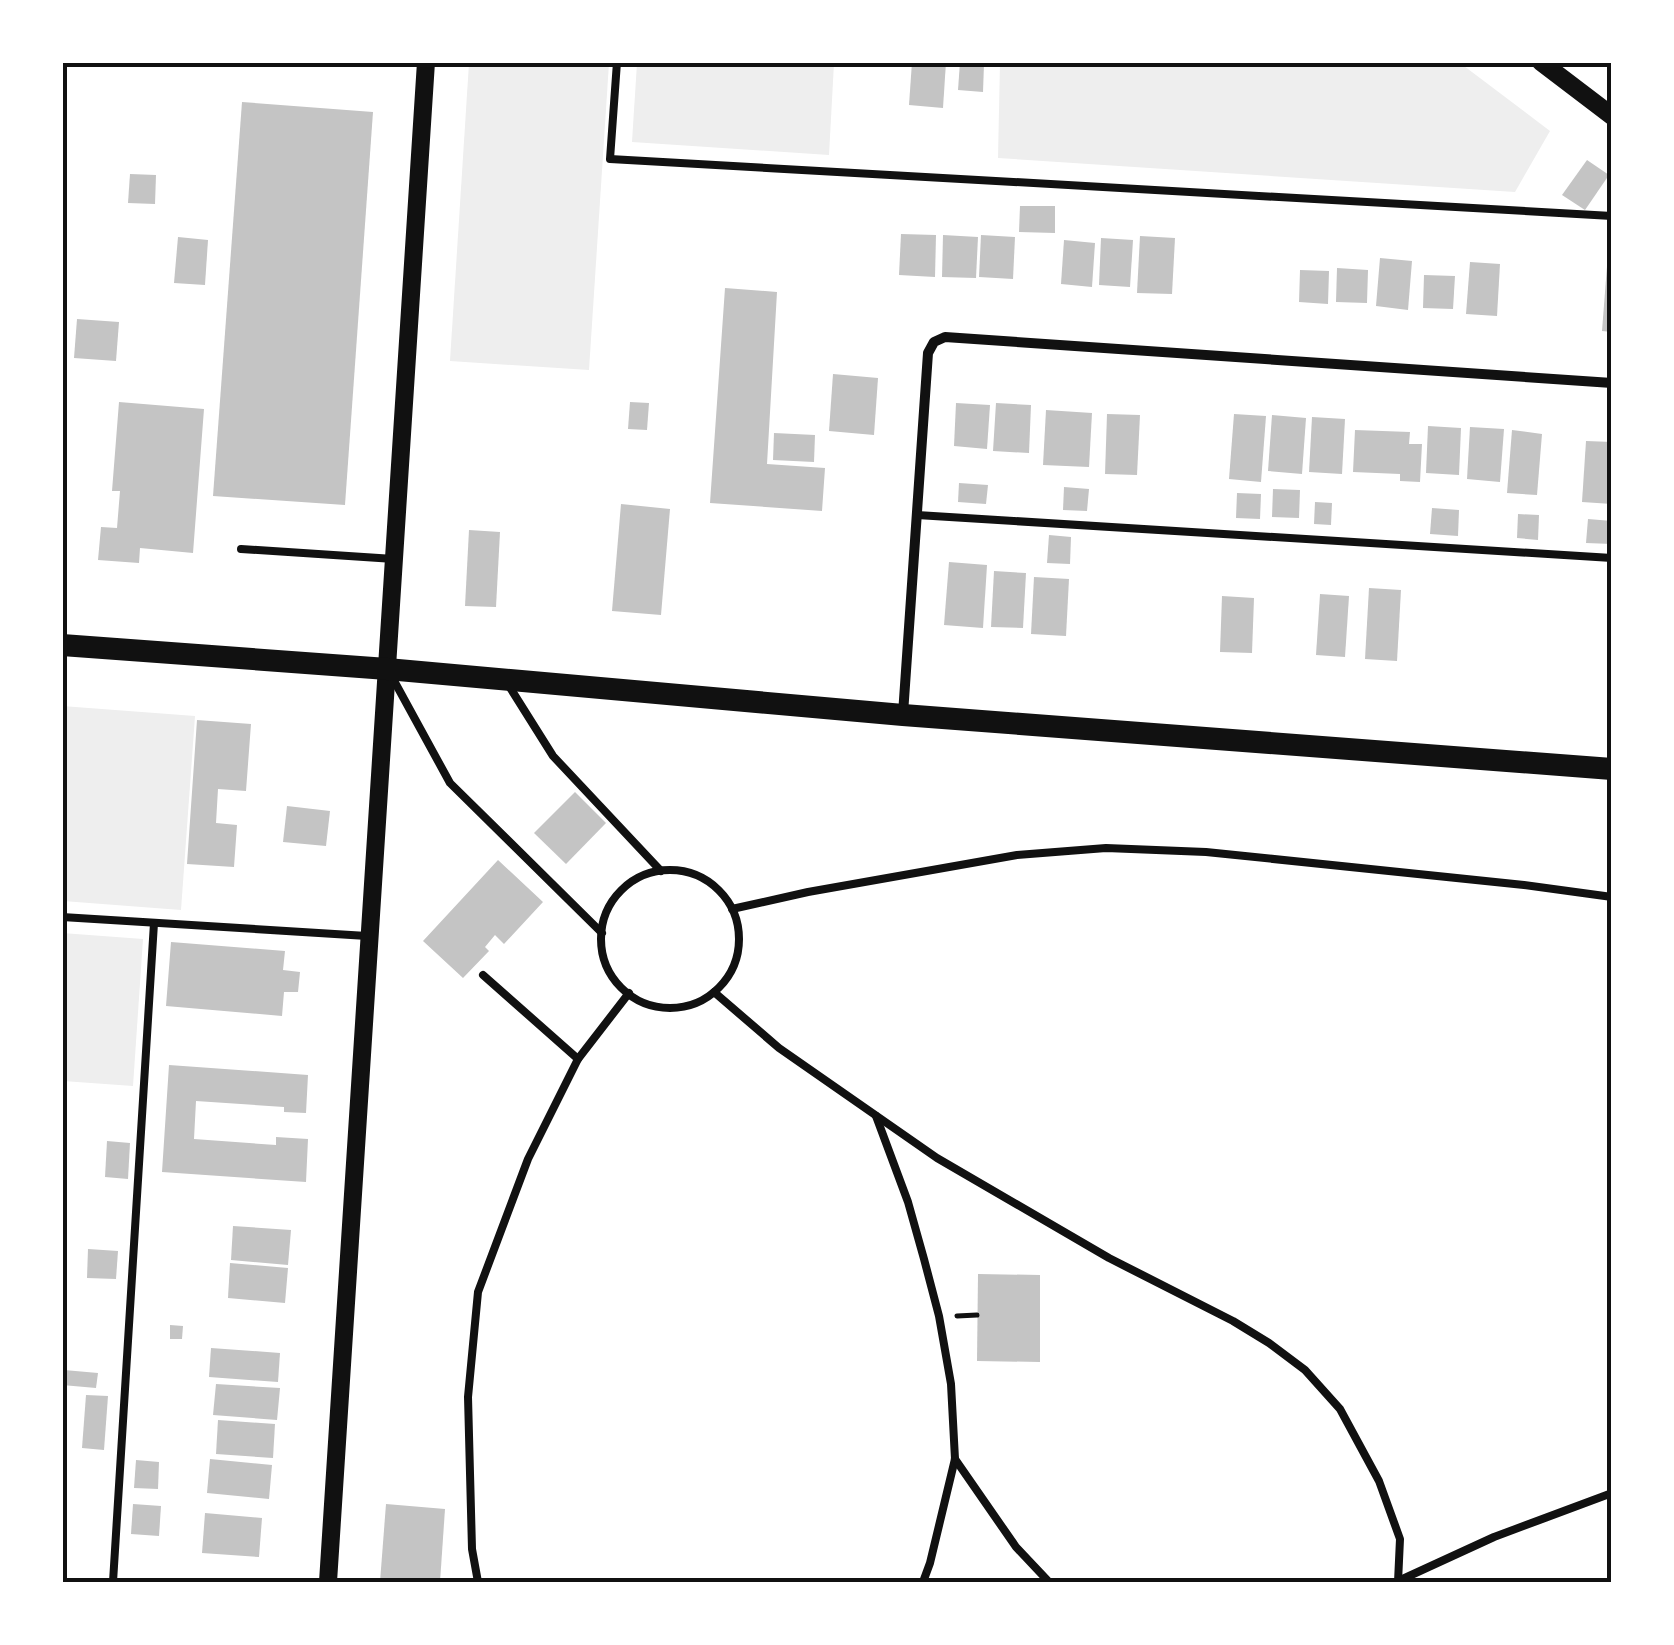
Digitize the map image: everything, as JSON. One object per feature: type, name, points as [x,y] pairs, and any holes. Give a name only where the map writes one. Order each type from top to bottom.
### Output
[{"type":"main road","points":[[62,645],[1612,769]]},
{"type":"street","points":[[328,1582],[426,62]]},
{"type":"street","points":[[1541,62],[1612,116]]},
{"type":"street","points":[[903,715],[928,353],[934,342],[945,337],[1612,383]]},
{"type":"lane","points":[[617,62],[610,159],[1612,216]]},
{"type":"lane","points":[[917,516],[1612,558]]},
{"type":"lane","points":[[241,549],[394,559]]},
{"type":"lane","points":[[387,669],[450,784],[602,932]]},
{"type":"lane","points":[[505,679],[554,756],[661,871]]},
{"type":"lane","points":[[732,909],[1017,855],[1106,848],[1206,852],[1612,897]]},
{"type":"lane","points":[[661,871],[693,874],[713,884],[728,901],[738,922],[740,944],[734,966],[722,985],[704,1000],[682,1007],[659,1007],[637,999],[619,985],[606,966],[602,943],[604,920],[613,900],[628,883],[661,871]]},
{"type":"lane","points":[[62,917],[370,936]]},
{"type":"lane","points":[[112,1582],[154,923]]},
{"type":"lane","points":[[483,975],[578,1059]]},
{"type":"lane","points":[[714,992],[780,1048],[937,1158],[1108,1258],[1245,1328],[1305,1370],[1340,1410],[1379,1481],[1400,1539],[1398,1582],[1494,1537],[1612,1492]]},
{"type":"lane","points":[[478,1582],[472,1549],[468,1397],[478,1292],[528,1159],[578,1059],[629,993]]},
{"type":"lane","points":[[876,1116],[908,1202],[939,1316],[951,1384],[955,1459],[923,1582]]},
{"type":"lane","points":[[955,1459],[1016,1547],[1048,1582]]},
{"type":"shaded area","points":[[1408,62],[1464,66],[1550,131],[1515,192],[998,158],[1000,63]]},
{"type":"shaded area","points":[[469,63],[609,63],[589,370],[450,361]]},
{"type":"shaded area","points":[[637,63],[834,63],[829,155],[632,142]]},
{"type":"shaded area","points":[[62,706],[195,716],[181,910],[63,901]]},
{"type":"shaded area","points":[[62,933],[143,939],[133,1086],[63,1081]]},
{"type":"building","points":[[912,62],[946,62],[943,108],[909,105]]},
{"type":"building","points":[[960,62],[984,64],[983,92],[958,90]]},
{"type":"building","points":[[242,102],[373,112],[345,505],[213,496]]},
{"type":"building","points":[[1587,160],[1609,175],[1585,210],[1562,195]]},
{"type":"building","points":[[130,174],[156,175],[155,204],[128,203]]},
{"type":"building","points":[[1020,206],[1055,206],[1055,233],[1019,232]]},
{"type":"building","points":[[901,234],[936,235],[935,277],[899,275]]},
{"type":"building","points":[[943,235],[978,237],[976,278],[942,277]]},
{"type":"building","points":[[981,235],[1015,237],[1013,279],[979,277]]},
{"type":"building","points":[[1140,236],[1175,238],[1172,294],[1137,293]]},
{"type":"building","points":[[178,237],[208,240],[205,285],[174,283]]},
{"type":"building","points":[[1101,238],[1133,240],[1130,287],[1099,285]]},
{"type":"building","points":[[1064,240],[1095,243],[1092,287],[1061,284]]},
{"type":"building","points":[[1380,258],[1412,261],[1408,310],[1376,306]]},
{"type":"building","points":[[1470,262],[1500,264],[1497,316],[1466,314]]},
{"type":"building","points":[[1607,266],[1612,267],[1612,332],[1602,331]]},
{"type":"building","points":[[1337,268],[1368,270],[1367,303],[1336,302]]},
{"type":"building","points":[[1300,270],[1329,271],[1328,304],[1299,302]]},
{"type":"building","points":[[1424,275],[1455,276],[1453,309],[1423,308]]},
{"type":"building","points":[[725,288],[777,292],[767,464],[825,468],[822,511],[710,503]]},
{"type":"building","points":[[77,319],[119,322],[116,361],[74,358]]},
{"type":"building","points":[[833,374],[878,378],[874,435],[829,431]]},
{"type":"building","points":[[119,402],[204,409],[193,553],[140,548],[139,563],[98,560],[101,527],[117,528],[120,491],[112,491]]},
{"type":"building","points":[[630,402],[649,403],[647,430],[628,429]]},
{"type":"building","points":[[956,403],[990,405],[987,449],[954,446]]},
{"type":"building","points":[[996,403],[1031,405],[1029,453],[993,451]]},
{"type":"building","points":[[1046,410],[1092,413],[1089,467],[1043,465]]},
{"type":"building","points":[[1107,414],[1140,415],[1137,475],[1105,474]]},
{"type":"building","points":[[1234,414],[1266,416],[1261,482],[1229,479]]},
{"type":"building","points":[[1272,415],[1306,418],[1302,474],[1268,471]]},
{"type":"building","points":[[1312,417],[1345,419],[1342,474],[1309,472]]},
{"type":"building","points":[[1428,426],[1461,428],[1459,475],[1426,473]]},
{"type":"building","points":[[1470,427],[1504,429],[1500,482],[1467,479]]},
{"type":"building","points":[[1355,430],[1410,432],[1409,444],[1422,444],[1420,482],[1400,481],[1400,474],[1353,472]]},
{"type":"building","points":[[1512,430],[1542,434],[1537,495],[1507,493]]},
{"type":"building","points":[[774,433],[815,435],[814,462],[773,460]]},
{"type":"building","points":[[1586,441],[1612,442],[1612,504],[1582,502]]},
{"type":"building","points":[[959,483],[988,485],[986,504],[958,502]]},
{"type":"building","points":[[1064,487],[1089,489],[1087,511],[1063,510]]},
{"type":"building","points":[[1273,489],[1300,490],[1299,518],[1272,517]]},
{"type":"building","points":[[1237,493],[1261,494],[1260,519],[1236,518]]},
{"type":"building","points":[[1315,502],[1332,503],[1331,525],[1314,524]]},
{"type":"building","points":[[621,504],[670,509],[661,615],[612,611]]},
{"type":"building","points":[[1432,508],[1459,510],[1458,536],[1430,534]]},
{"type":"building","points":[[1518,514],[1539,515],[1538,540],[1517,538]]},
{"type":"building","points":[[1588,519],[1612,521],[1612,544],[1586,543]]},
{"type":"building","points":[[469,530],[500,532],[496,607],[465,606]]},
{"type":"building","points":[[1049,535],[1071,537],[1070,564],[1047,563]]},
{"type":"building","points":[[949,562],[987,565],[983,628],[944,625]]},
{"type":"building","points":[[994,571],[1026,573],[1023,628],[991,627]]},
{"type":"building","points":[[1034,577],[1069,579],[1066,636],[1031,634]]},
{"type":"building","points":[[1369,588],[1401,590],[1397,661],[1365,659]]},
{"type":"building","points":[[1320,594],[1349,596],[1345,657],[1316,655]]},
{"type":"building","points":[[1222,596],[1254,598],[1252,653],[1220,652]]},
{"type":"building","points":[[197,720],[251,724],[246,791],[218,789],[216,823],[237,825],[234,867],[187,864]]},
{"type":"building","points":[[575,792],[606,823],[566,864],[534,833]]},
{"type":"building","points":[[287,806],[330,811],[326,846],[283,842]]},
{"type":"building","points":[[498,860],[543,902],[504,944],[495,935],[485,947],[489,951],[463,978],[423,941]]},
{"type":"building","points":[[171,942],[285,951],[283,970],[300,972],[298,992],[284,992],[282,1016],[166,1006]]},
{"type":"building","points":[[169,1065],[308,1075],[306,1113],[284,1112],[284,1107],[196,1101],[194,1139],[276,1145],[276,1137],[308,1139],[306,1182],[162,1172]]},
{"type":"building","points":[[107,1141],[130,1143],[128,1179],[105,1177]]},
{"type":"building","points":[[233,1226],[291,1230],[288,1265],[231,1260]]},
{"type":"building","points":[[88,1249],[118,1251],[116,1279],[87,1278]]},
{"type":"building","points":[[230,1263],[288,1268],[285,1303],[228,1298]]},
{"type":"building","points":[[978,1274],[1040,1275],[1040,1362],[977,1361]]},
{"type":"building","points":[[170,1325],[183,1326],[182,1339],[170,1339]]},
{"type":"building","points":[[211,1348],[280,1353],[278,1382],[209,1377]]},
{"type":"building","points":[[64,1370],[98,1373],[96,1388],[62,1385]]},
{"type":"building","points":[[216,1384],[280,1388],[277,1420],[213,1415]]},
{"type":"building","points":[[86,1395],[108,1396],[104,1450],[82,1448]]},
{"type":"building","points":[[218,1420],[275,1424],[273,1458],[216,1454]]},
{"type":"building","points":[[210,1459],[272,1465],[269,1499],[207,1493]]},
{"type":"building","points":[[136,1460],[159,1462],[158,1489],[134,1488]]},
{"type":"building","points":[[133,1504],[161,1506],[159,1536],[131,1534]]},
{"type":"building","points":[[386,1504],[445,1509],[440,1582],[380,1582]]},
{"type":"building","points":[[205,1513],[262,1518],[259,1557],[202,1553]]}]
